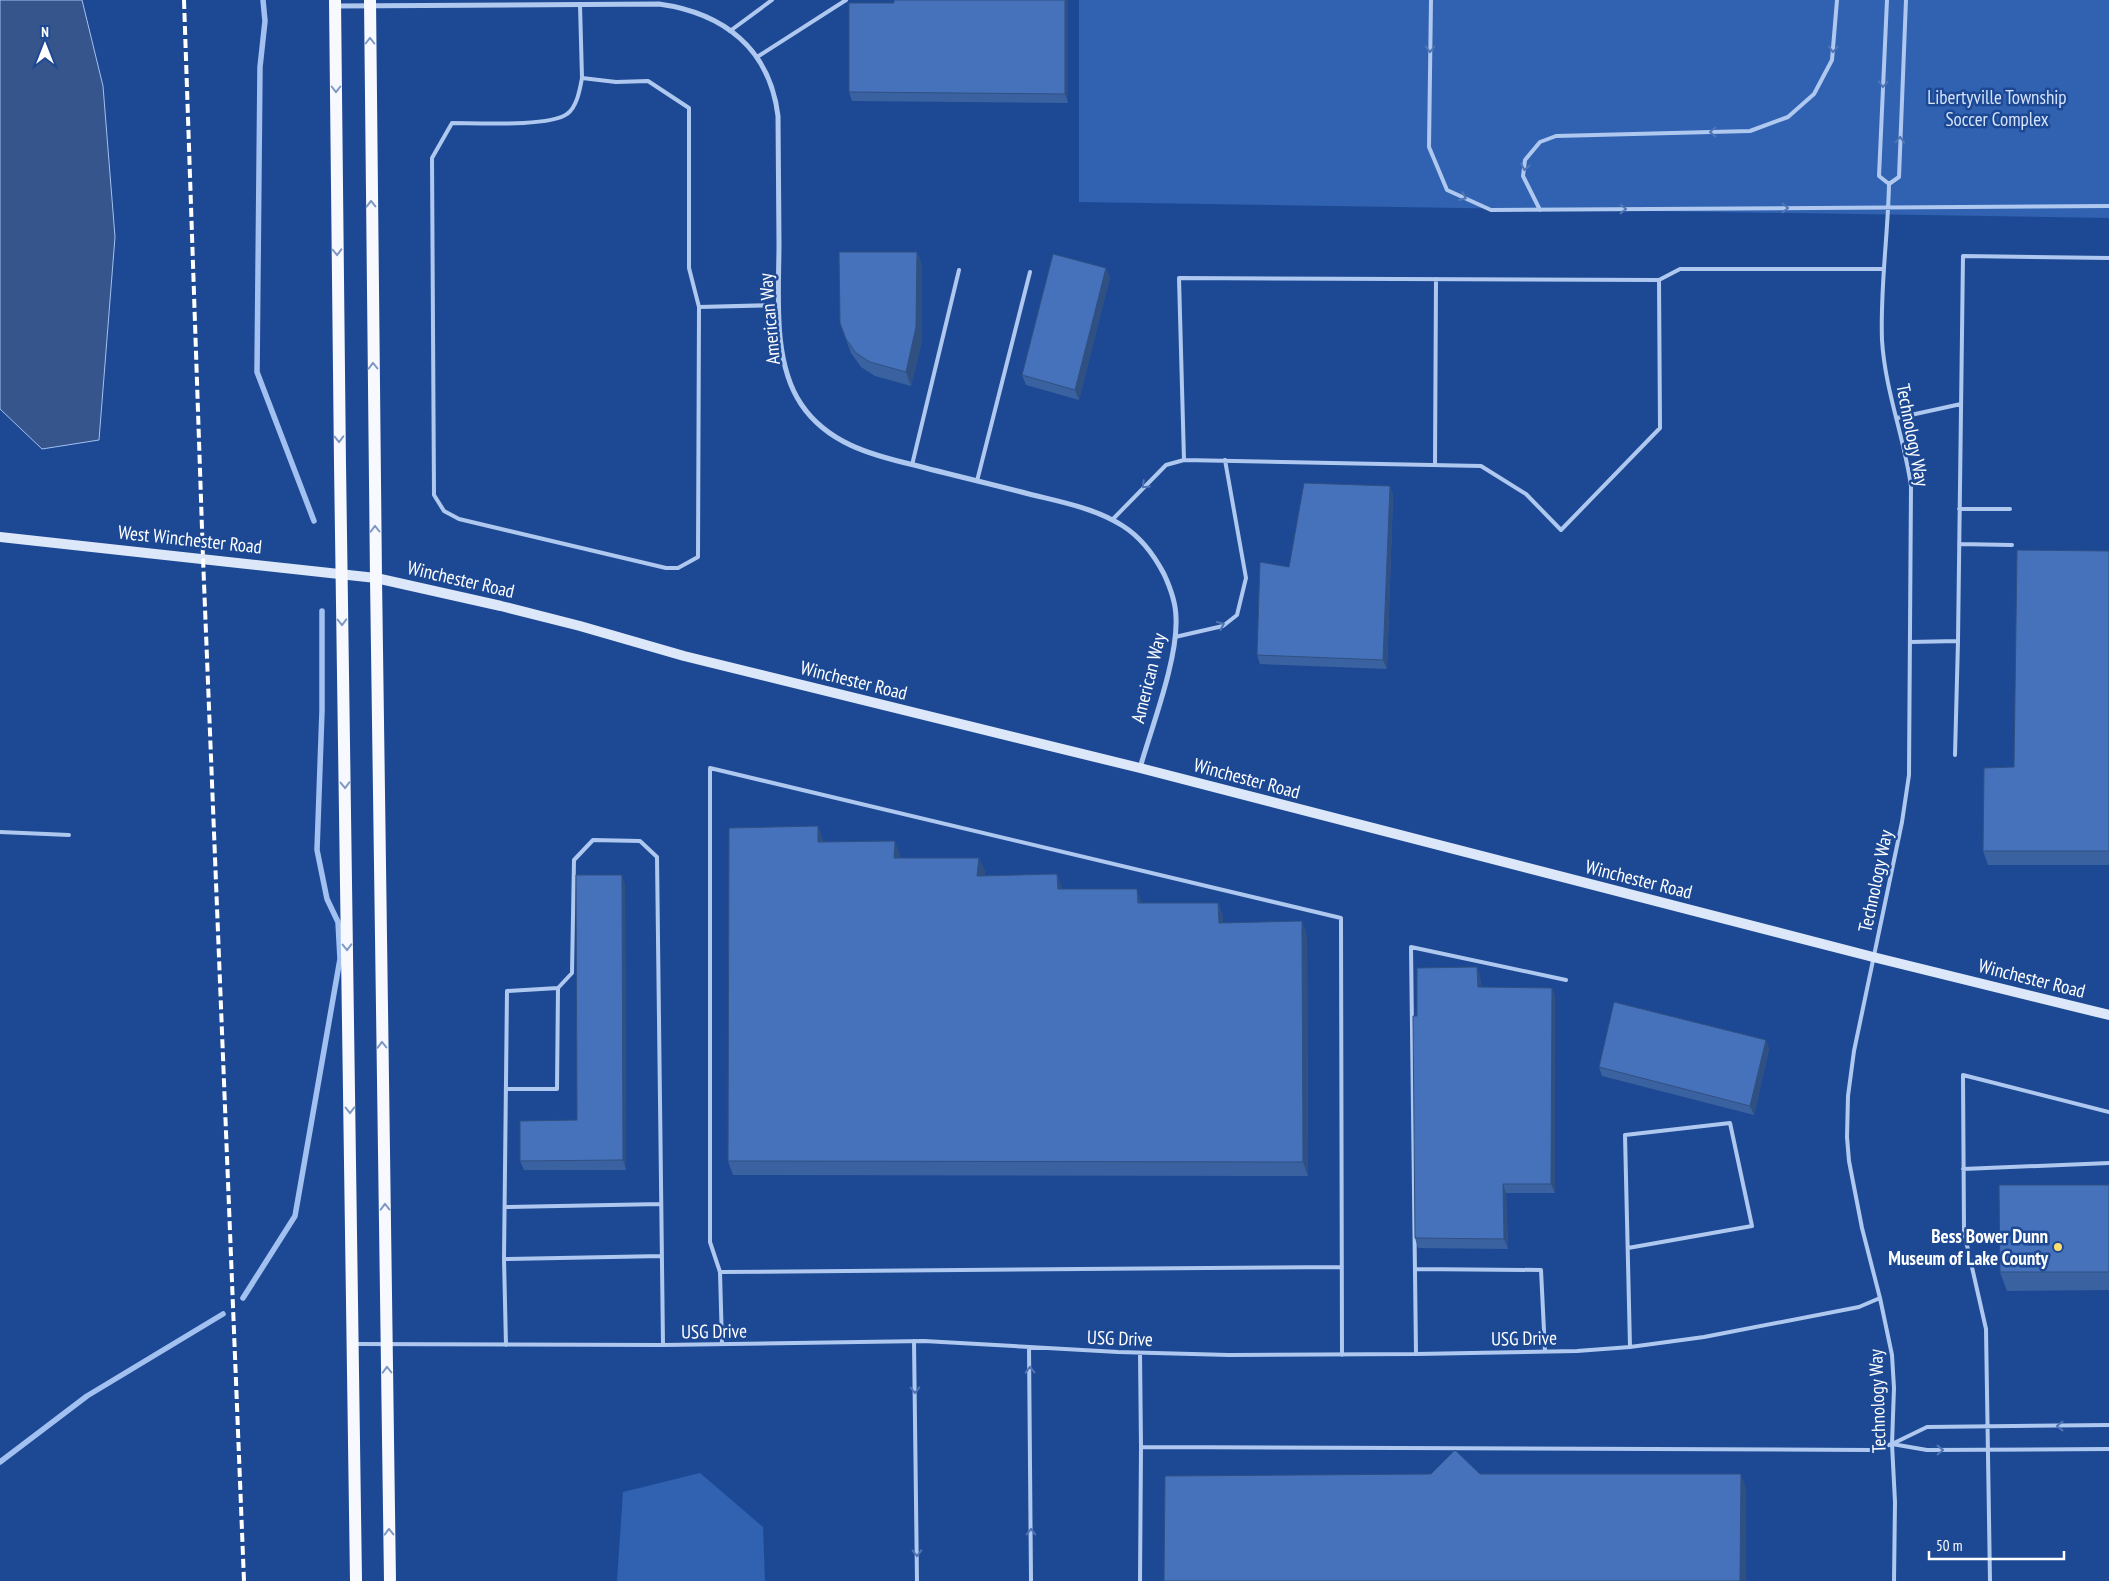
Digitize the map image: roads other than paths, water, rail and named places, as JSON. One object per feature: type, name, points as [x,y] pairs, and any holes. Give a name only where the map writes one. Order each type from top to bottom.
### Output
[{"type":"main road","points":[[335,3],[341,574],[356,1581]]},
{"type":"main road","points":[[370,3],[390,1581]]},
{"type":"main road","name":"West Winchester Road","points":[[0,537],[376,578]]},
{"type":"main road","name":"Winchester Road","points":[[376,578],[501,606],[580,626],[684,656],[1140,768],[1873,957],[2109,1015]]},
{"type":"street","name":"American Way","points":[[335,3],[659,4],[684,8],[712,18],[740,38],[768,72],[776,101],[778,116],[779,305],[783,358],[791,385],[801,404],[819,425],[835,438],[873,455],[1089,509],[1113,519],[1145,544],[1156,559],[1169,584],[1176,607],[1177,620],[1165,684],[1140,768]]},
{"type":"lane","points":[[730,31],[772,0]]},
{"type":"lane","points":[[757,57],[846,0]]},
{"type":"lane","points":[[1431,0],[1429,147],[1447,190],[1491,210],[2109,206]]},
{"type":"lane","points":[[1540,210],[1523,176],[1526,160],[1540,142],[1556,136],[1750,131],[1788,117],[1814,94],[1832,60],[1837,0]]},
{"type":"lane","points":[[1887,0],[1879,176],[1889,184],[1899,177],[1906,0]]},
{"type":"lane","points":[[580,5],[582,78],[578,96],[568,113],[550,121],[452,123],[432,158],[434,495],[444,511],[459,519],[666,568],[678,568],[698,557],[699,307],[689,268],[689,108],[648,81],[616,82],[582,78]]},
{"type":"lane","name":"Technology Way","points":[[1889,184],[1882,341],[1890,394],[1907,458],[1911,486],[1909,775],[1902,822],[1854,1051],[1848,1096],[1847,1137],[1849,1161],[1862,1228],[1892,1355],[1894,1388],[1892,1444],[1896,1502],[1894,1581]]},
{"type":"lane","points":[[1955,756],[1963,256],[2109,258]]},
{"type":"lane","points":[[1184,460],[1180,278],[1659,280],[1680,269],[1884,269]]},
{"type":"lane","points":[[912,465],[959,270]]},
{"type":"lane","points":[[976,481],[1030,272]]},
{"type":"lane","points":[[1434,465],[1436,279]]},
{"type":"lane","points":[[1113,519],[1166,465],[1184,460],[1481,466],[1526,494],[1560,530],[1660,428],[1659,280]]},
{"type":"lane","points":[[699,307],[779,305]]},
{"type":"lane","points":[[1897,418],[1961,404]]},
{"type":"lane","points":[[1174,638],[1222,626],[1237,615],[1246,578],[1225,460]]},
{"type":"lane","points":[[1959,509],[2010,509]]},
{"type":"lane","points":[[1959,544],[2012,544]]},
{"type":"lane","points":[[1910,642],[1958,641]]},
{"type":"lane","points":[[722,1344],[720,1272],[710,1242],[710,768],[1340,918],[1342,1355]]},
{"type":"lane","points":[[0,832],[69,835]]},
{"type":"lane","points":[[506,1089],[557,1089],[558,988],[572,973],[574,860],[593,840],[640,841],[657,857],[663,1345]]},
{"type":"lane","points":[[1416,1354],[1411,947],[1566,980]]},
{"type":"lane","points":[[506,1345],[504,1258],[507,991],[558,988]]},
{"type":"lane","points":[[1990,1581],[1990,1449],[1986,1329],[1964,1232],[1963,1075],[2109,1112]]},
{"type":"lane","points":[[1628,1248],[1752,1226],[1730,1123],[1625,1135],[1630,1347]]},
{"type":"lane","points":[[1963,1169],[2109,1163]]},
{"type":"lane","points":[[505,1207],[661,1204]]},
{"type":"lane","points":[[504,1258],[662,1256]]},
{"type":"lane","points":[[720,1272],[1342,1267]]},
{"type":"lane","points":[[1415,1269],[1542,1270],[1545,1352]]},
{"type":"lane","name":"USG Drive","points":[[353,1344],[663,1345],[914,1341],[1140,1353],[1229,1355],[1545,1352],[1630,1347],[1704,1337],[1859,1307],[1880,1298]]},
{"type":"lane","points":[[914,1341],[917,1581]]},
{"type":"lane","points":[[1029,1347],[1031,1581]]},
{"type":"lane","points":[[1140,1353],[1140,1581]]},
{"type":"lane","points":[[1141,1447],[1872,1450],[1892,1444],[1927,1427],[2109,1425]]},
{"type":"lane","points":[[1892,1444],[1927,1450],[2109,1449]]},
{"type":"waterway","points":[[263,0],[265,21],[260,67],[257,372],[314,521]]},
{"type":"waterway","points":[[243,1298],[295,1216],[340,959],[338,922],[327,899],[317,850],[322,711],[322,611]]},
{"type":"waterway","points":[[0,1462],[87,1396],[223,1314]]},
{"type":"railway","points":[[184,0],[203,558],[244,1581]]},
{"type":"place","name":"Bess Bower Dunn Museum of Lake County","points":[[2058,1247]]},
{"type":"park label","name":"Libertyville Township Soccer Complex","points":[[1997,108]]}]
